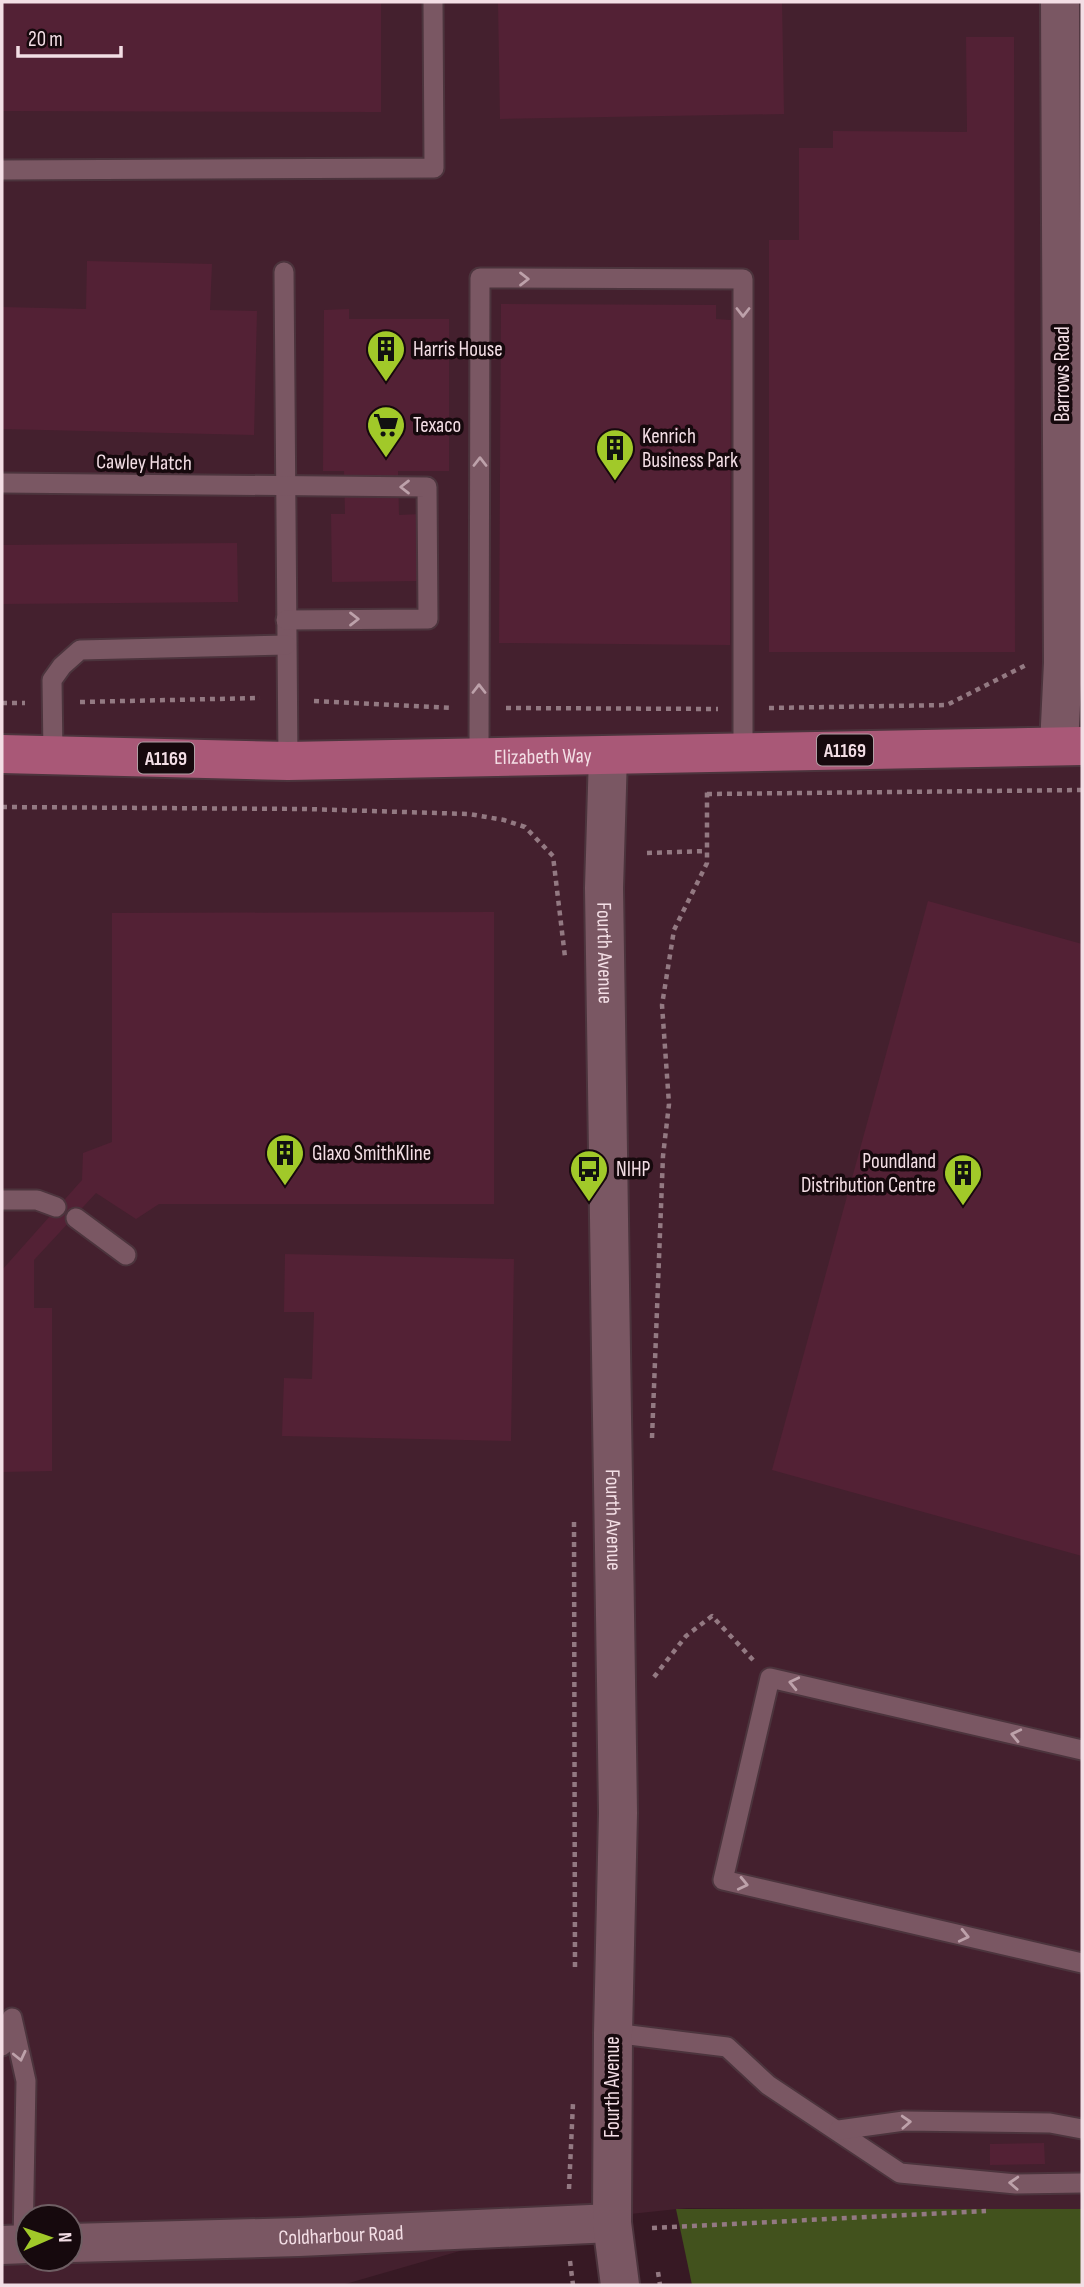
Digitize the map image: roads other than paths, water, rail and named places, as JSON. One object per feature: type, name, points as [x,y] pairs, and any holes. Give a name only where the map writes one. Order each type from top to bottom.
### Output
[{"type":"main road","name":"Elizabeth Way","points":[[2,754],[288,761],[1070,746]]},
{"type":"street","name":"Barrows Road","points":[[1060,2],[1063,663],[1070,746]]},
{"type":"street","name":"Fourth Avenue","points":[[608,755],[604,888],[618,1813],[612,2223],[620,2285]]},
{"type":"street","name":"Coldharbour Road","points":[[84,2243],[299,2237],[612,2223]]},
{"type":"lane","points":[[2,170],[434,168],[433,2]]},
{"type":"lane","points":[[284,272],[288,761]]},
{"type":"lane","points":[[479,757],[480,278],[743,279],[743,752]]},
{"type":"lane","name":"Cawley Hatch","points":[[2,483],[427,486],[428,619],[286,620]]},
{"type":"lane","points":[[53,755],[52,680],[62,666],[80,650],[286,645]]},
{"type":"lane","points":[[2,1200],[37,1200],[56,1207]]},
{"type":"lane","points":[[76,1218],[126,1255]]},
{"type":"lane","points":[[1082,1750],[770,1678],[723,1880],[1082,1963]]},
{"type":"lane","points":[[2,2046],[12,2018],[26,2081],[19,2203]]},
{"type":"lane","points":[[613,2033],[727,2047],[768,2085],[900,2173],[1016,2184],[1082,2183]]},
{"type":"lane","points":[[839,2130],[904,2121],[1051,2123],[1082,2129]]},
{"type":"place","name":"Harris House","points":[[386,383]]},
{"type":"place","name":"Texaco","points":[[386,459]]},
{"type":"place","name":"Kenrich Business Park","points":[[615,482]]},
{"type":"place","name":"Glaxo SmithKline","points":[[285,1187]]},
{"type":"place","name":"NIHP","points":[[589,1203]]},
{"type":"place","name":"Poundland Distribution Centre","points":[[963,1207]]}]
